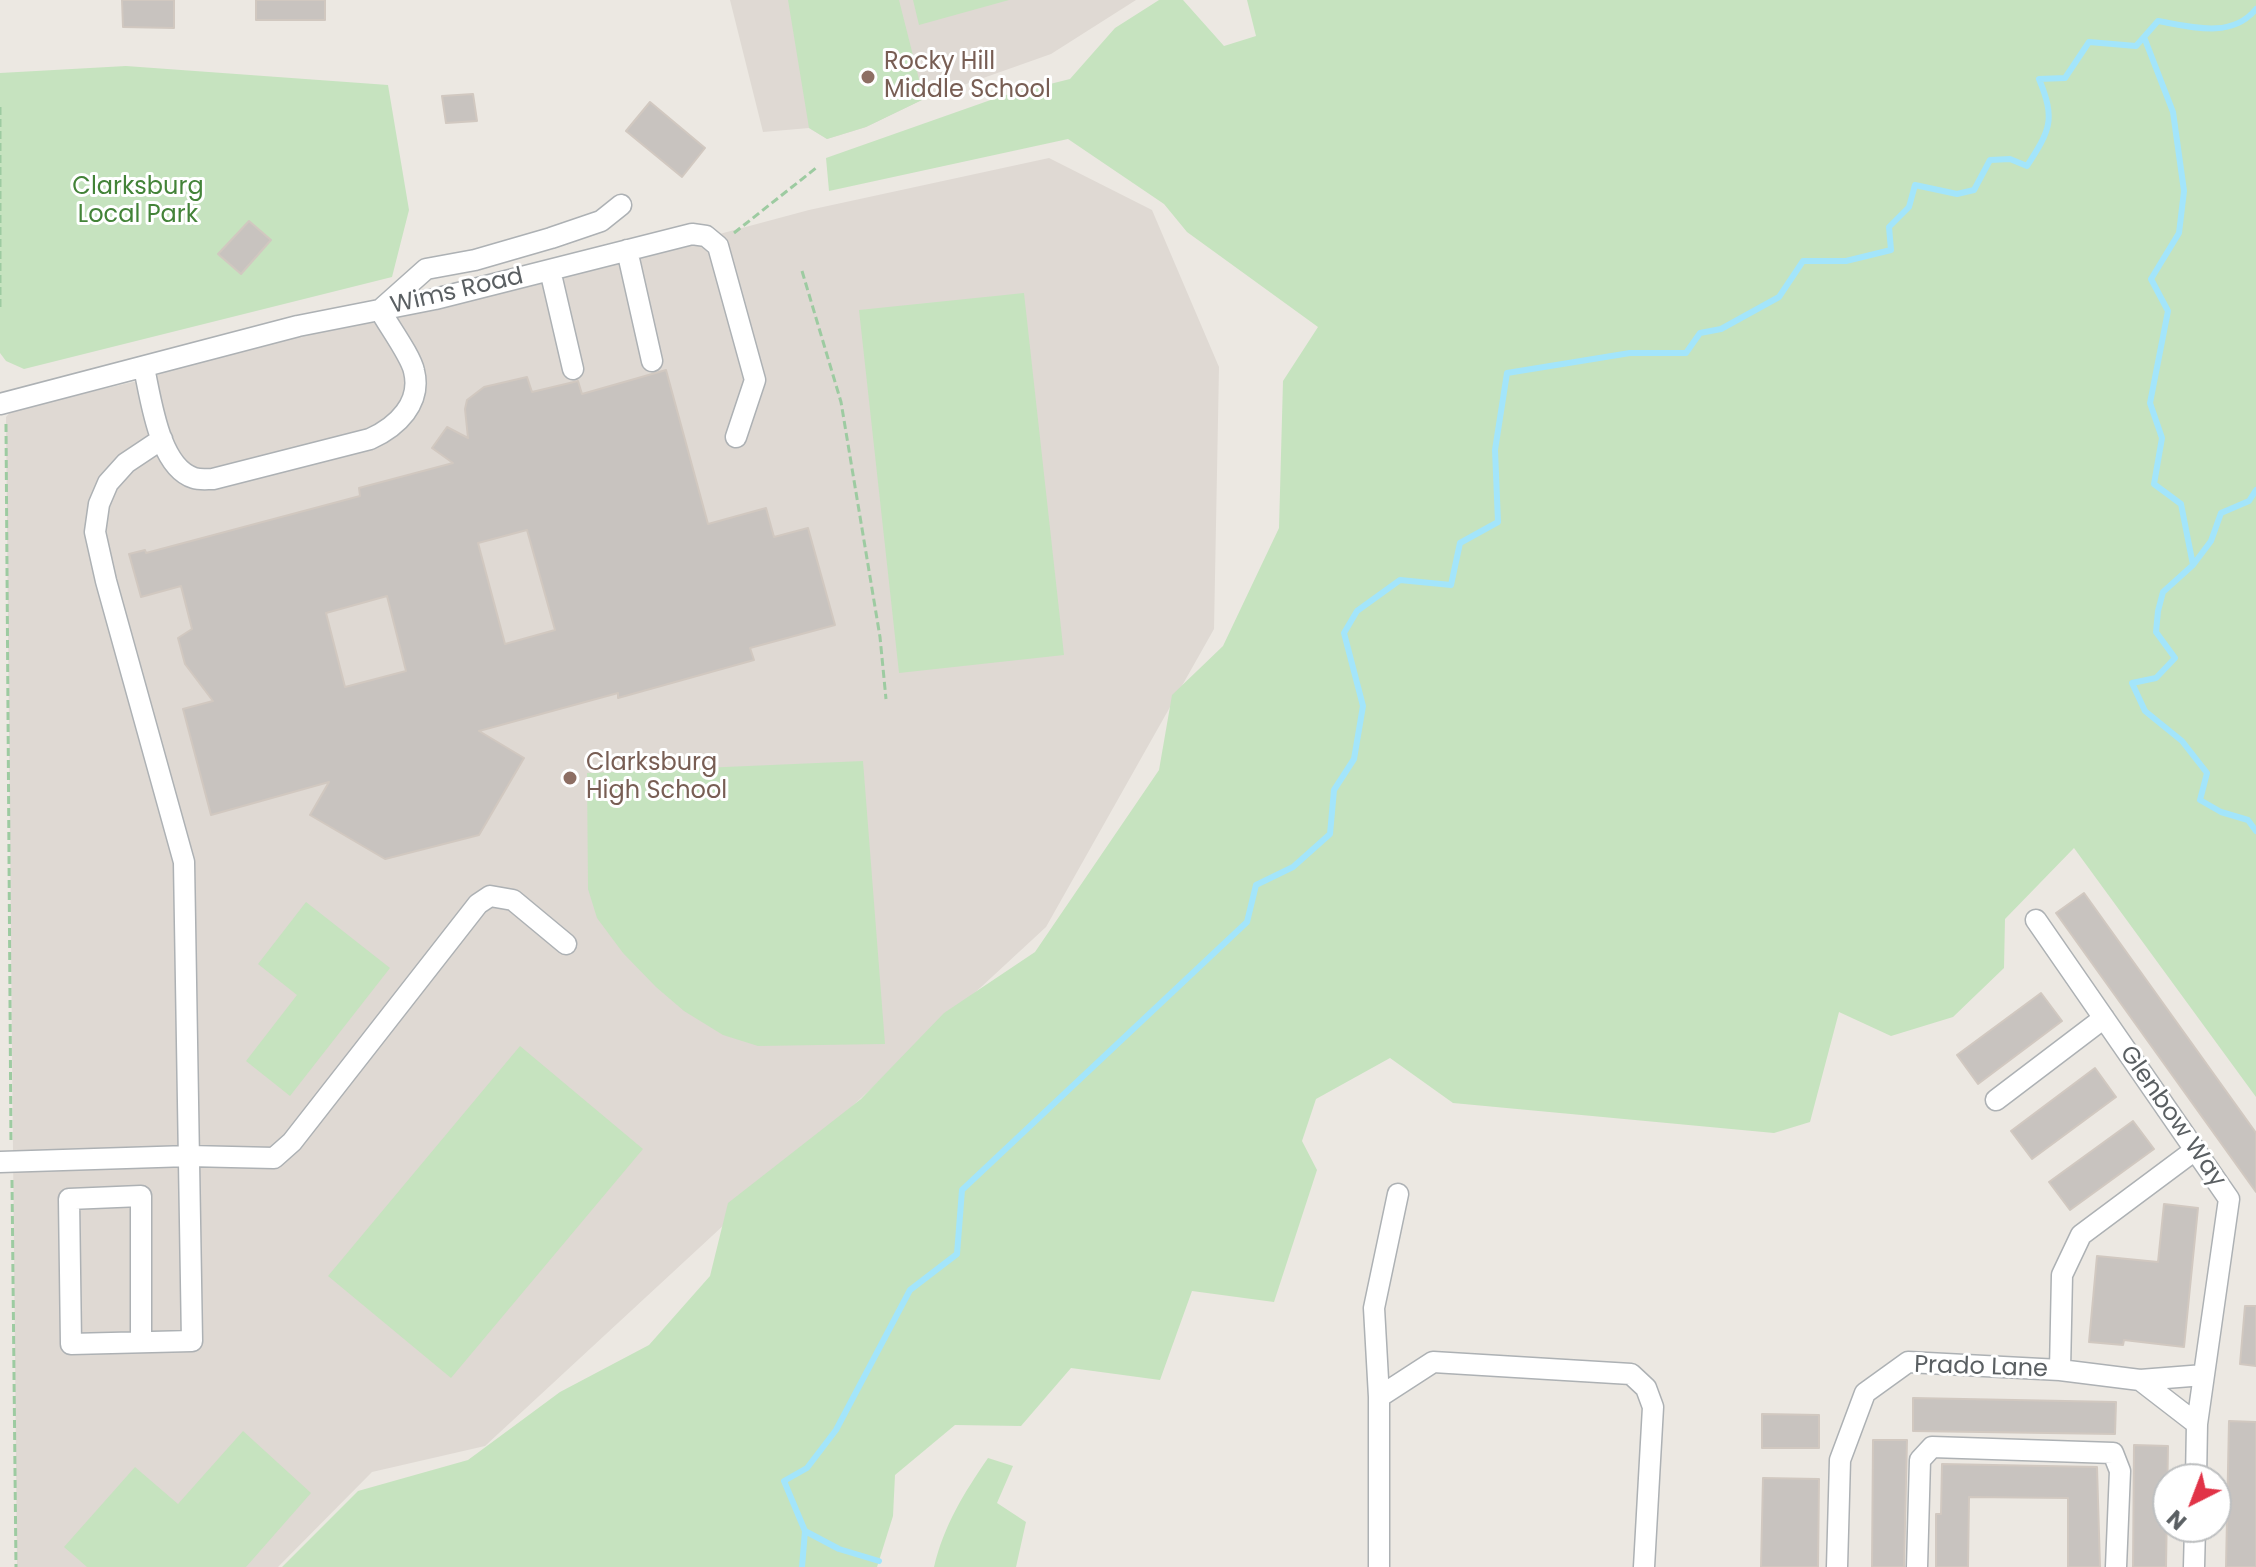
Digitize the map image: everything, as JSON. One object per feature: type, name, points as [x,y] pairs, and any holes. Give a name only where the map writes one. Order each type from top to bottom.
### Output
[{"type":"street","points":[[144,368],[162,439],[173,462],[196,479],[213,479],[370,439],[387,431],[405,416],[414,395],[414,370],[380,310],[426,269],[475,260],[551,238],[601,221],[621,205]]},
{"type":"street","name":"Wims Road","points":[[1,404],[298,326],[380,310],[692,234],[706,236],[718,246]]},
{"type":"street","points":[[718,246],[755,380],[736,437]]},
{"type":"street","points":[[627,250],[652,361]]},
{"type":"street","points":[[550,270],[573,369]]},
{"type":"street","points":[[141,1342],[141,1196],[69,1199],[71,1344],[192,1341],[184,862],[95,532],[99,504],[108,483],[126,463],[162,439]]},
{"type":"street","points":[[6,1162],[189,1156],[274,1158],[284,1151],[478,904],[490,896],[513,900],[566,944]]},
{"type":"street","name":"Glenbow Way","points":[[2036,920],[2229,1199],[2197,1424],[2196,1463]]},
{"type":"street","points":[[1996,1100],[2104,1018]]},
{"type":"street","points":[[2060,1370],[2062,1275],[2081,1235],[2195,1150]]},
{"type":"street","points":[[1379,1567],[1379,1397],[1374,1308],[1398,1194]]},
{"type":"street","points":[[1379,1397],[1433,1362],[1631,1374],[1646,1388],[1653,1407],[1644,1567]]},
{"type":"street","name":"Prado Lane","points":[[1837,1567],[1840,1460],[1865,1393],[1908,1362],[2060,1370],[2140,1380],[2204,1375]]},
{"type":"street","points":[[2140,1380],[2197,1424]]},
{"type":"street","points":[[1917,1567],[1920,1460],[1932,1447],[2113,1453],[2120,1471],[2116,1567]]},
{"type":"street","points":[[2194,1567],[2195,1543]]},
{"type":"path","points":[[0,107],[0,310]]},
{"type":"path","points":[[718,246],[816,168]]},
{"type":"path","points":[[802,271],[841,402],[880,637],[886,699]]},
{"type":"path","points":[[1,404],[6,417],[6,1162],[16,1567]]},
{"type":"shaded area","name":"Rocky Hill Middle School","points":[[730,0],[1136,0],[1051,54],[924,99],[866,127],[827,139],[809,128],[763,132]]},
{"type":"shaded area","name":"Clarksburg High School","points":[[1049,158],[1152,210],[1219,367],[1214,629],[1046,927],[485,1446],[372,1472],[278,1567],[17,1567],[6,417],[12,410],[146,379],[178,367],[321,330],[436,310],[809,210]]},
{"type":"green space","points":[[788,0],[899,0],[924,99],[866,127],[827,139],[809,128]]},
{"type":"green space","points":[[913,0],[1009,0],[919,25]]},
{"type":"green space","points":[[1159,0],[1183,0],[1224,46],[1256,36],[1247,0],[2256,0],[2256,1097],[2074,848],[2005,919],[2004,968],[1953,1017],[1891,1036],[1839,1012],[1810,1122],[1774,1133],[1453,1103],[1390,1058],[1316,1099],[1302,1141],[1317,1170],[1274,1302],[1192,1291],[1160,1380],[1071,1368],[1021,1426],[955,1425],[895,1475],[893,1516],[877,1567],[282,1567],[358,1491],[468,1460],[560,1392],[649,1345],[710,1276],[728,1203],[861,1099],[944,1013],[1035,952],[1159,770],[1172,695],[1223,646],[1279,528],[1283,381],[1318,327],[1187,232],[1164,204],[1068,139],[829,191],[826,158],[1002,96],[1070,79],[1115,28]]},
{"type":"green space","name":"Clarksburg Local Park","points":[[126,66],[388,85],[409,210],[392,277],[24,369],[6,361],[0,353],[0,73]]},
{"type":"green space","points":[[1024,293],[1064,655],[899,673],[859,310]]},
{"type":"green space","points":[[863,761],[885,1044],[758,1046],[723,1035],[684,1011],[656,987],[623,953],[597,918],[588,889],[587,773]]},
{"type":"green space","points":[[306,902],[390,968],[290,1096],[246,1061],[297,995],[258,964]]},
{"type":"green space","points":[[520,1046],[643,1149],[451,1378],[328,1276]]},
{"type":"green space","points":[[243,1431],[311,1493],[246,1567],[87,1567],[64,1547],[135,1467],[178,1504]]},
{"type":"green space","points":[[988,1458],[1013,1466],[997,1503],[1026,1522],[1016,1567],[934,1567],[943,1537],[956,1510]]},
{"type":"building","points":[[122,0],[174,0],[174,28],[123,27]]},
{"type":"building","points":[[256,0],[325,0],[325,20],[256,20]]},
{"type":"building","points":[[473,94],[477,121],[446,123],[442,96]]},
{"type":"building","points":[[650,102],[705,148],[682,177],[626,131]]},
{"type":"building","points":[[249,221],[271,240],[241,274],[218,254]]},
{"type":"building","points":[[666,370],[708,524],[766,508],[774,537],[808,528],[835,625],[750,648],[754,660],[618,698],[618,693],[479,731],[524,758],[479,835],[385,859],[310,815],[329,782],[211,815],[183,709],[213,701],[185,664],[178,638],[192,629],[181,586],[141,597],[129,554],[145,550],[146,553],[360,496],[359,488],[453,463],[432,448],[447,427],[468,438],[467,400],[484,387],[527,377],[532,392],[578,381],[582,394]],"holes":[[[527,530],[555,630],[505,644],[478,543]],[[387,596],[406,671],[345,687],[326,613]]]},
{"type":"building","points":[[2084,893],[2256,1133],[2256,1192],[2056,913]]},
{"type":"building","points":[[2041,993],[2062,1021],[1978,1084],[1957,1055]]},
{"type":"building","points":[[2095,1068],[2116,1097],[2032,1159],[2011,1131]]},
{"type":"building","points":[[2133,1121],[2154,1149],[2070,1210],[2049,1182]]},
{"type":"building","points":[[2164,1204],[2198,1208],[2184,1347],[2124,1340],[2123,1345],[2089,1342],[2097,1256],[2158,1262]]},
{"type":"building","points":[[2245,1306],[2256,1306],[2256,1366],[2240,1364]]},
{"type":"building","points":[[1913,1398],[2116,1402],[2115,1434],[1913,1431]]},
{"type":"building","points":[[1762,1414],[1819,1415],[1819,1448],[1762,1448]]},
{"type":"building","points":[[2229,1421],[2256,1422],[2256,1567],[2226,1567],[2226,1543],[2232,1543],[2232,1463],[2228,1463]]},
{"type":"building","points":[[1873,1440],[1907,1440],[1904,1567],[1872,1567]]},
{"type":"building","points":[[2134,1445],[2168,1446],[2168,1463],[2152,1463],[2152,1543],[2166,1543],[2166,1567],[2133,1567]]},
{"type":"building","points":[[1942,1464],[2097,1467],[2100,1567],[2068,1567],[2068,1498],[1969,1497],[1968,1567],[1936,1567],[1936,1514],[1941,1514]]},
{"type":"building","points":[[1763,1478],[1819,1479],[1818,1567],[1761,1567]]},
{"type":"waterway","points":[[802,1567],[805,1531],[784,1481],[807,1468],[836,1430],[910,1290],[957,1254],[962,1190],[1247,922],[1256,885],[1293,867],[1330,834],[1334,790],[1354,759],[1363,706],[1344,633],[1357,611],[1400,580],[1451,585],[1460,543],[1498,522],[1495,450],[1507,373],[1630,353],[1686,353],[1700,333],[1721,329],[1779,297],[1803,261],[1846,261],[1891,250],[1889,227],[1909,207],[1915,185],[1957,194],[1974,190],[1990,160],[2010,159],[2027,166],[2048,124],[2048,105],[2039,79],[2065,78],[2089,42],[2136,46],[2158,21],[2197,28],[2223,28],[2246,18],[2256,9]]},
{"type":"waterway","points":[[2144,37],[2173,112],[2184,191],[2179,233],[2151,279],[2168,311],[2150,403],[2162,438],[2154,484],[2181,504],[2193,565]]},
{"type":"waterway","points":[[2256,490],[2249,501],[2221,513],[2211,541],[2193,565],[2163,592],[2156,632],[2175,658],[2156,678],[2132,683],[2145,711],[2182,741],[2207,773],[2200,800],[2221,812],[2248,820],[2256,831]]},
{"type":"waterway","points":[[805,1531],[839,1549],[879,1561]]},
{"type":"place","name":"Rocky Hill Middle School","points":[[868,77]]},
{"type":"place","name":"Clarksburg High School","points":[[570,778]]}]
